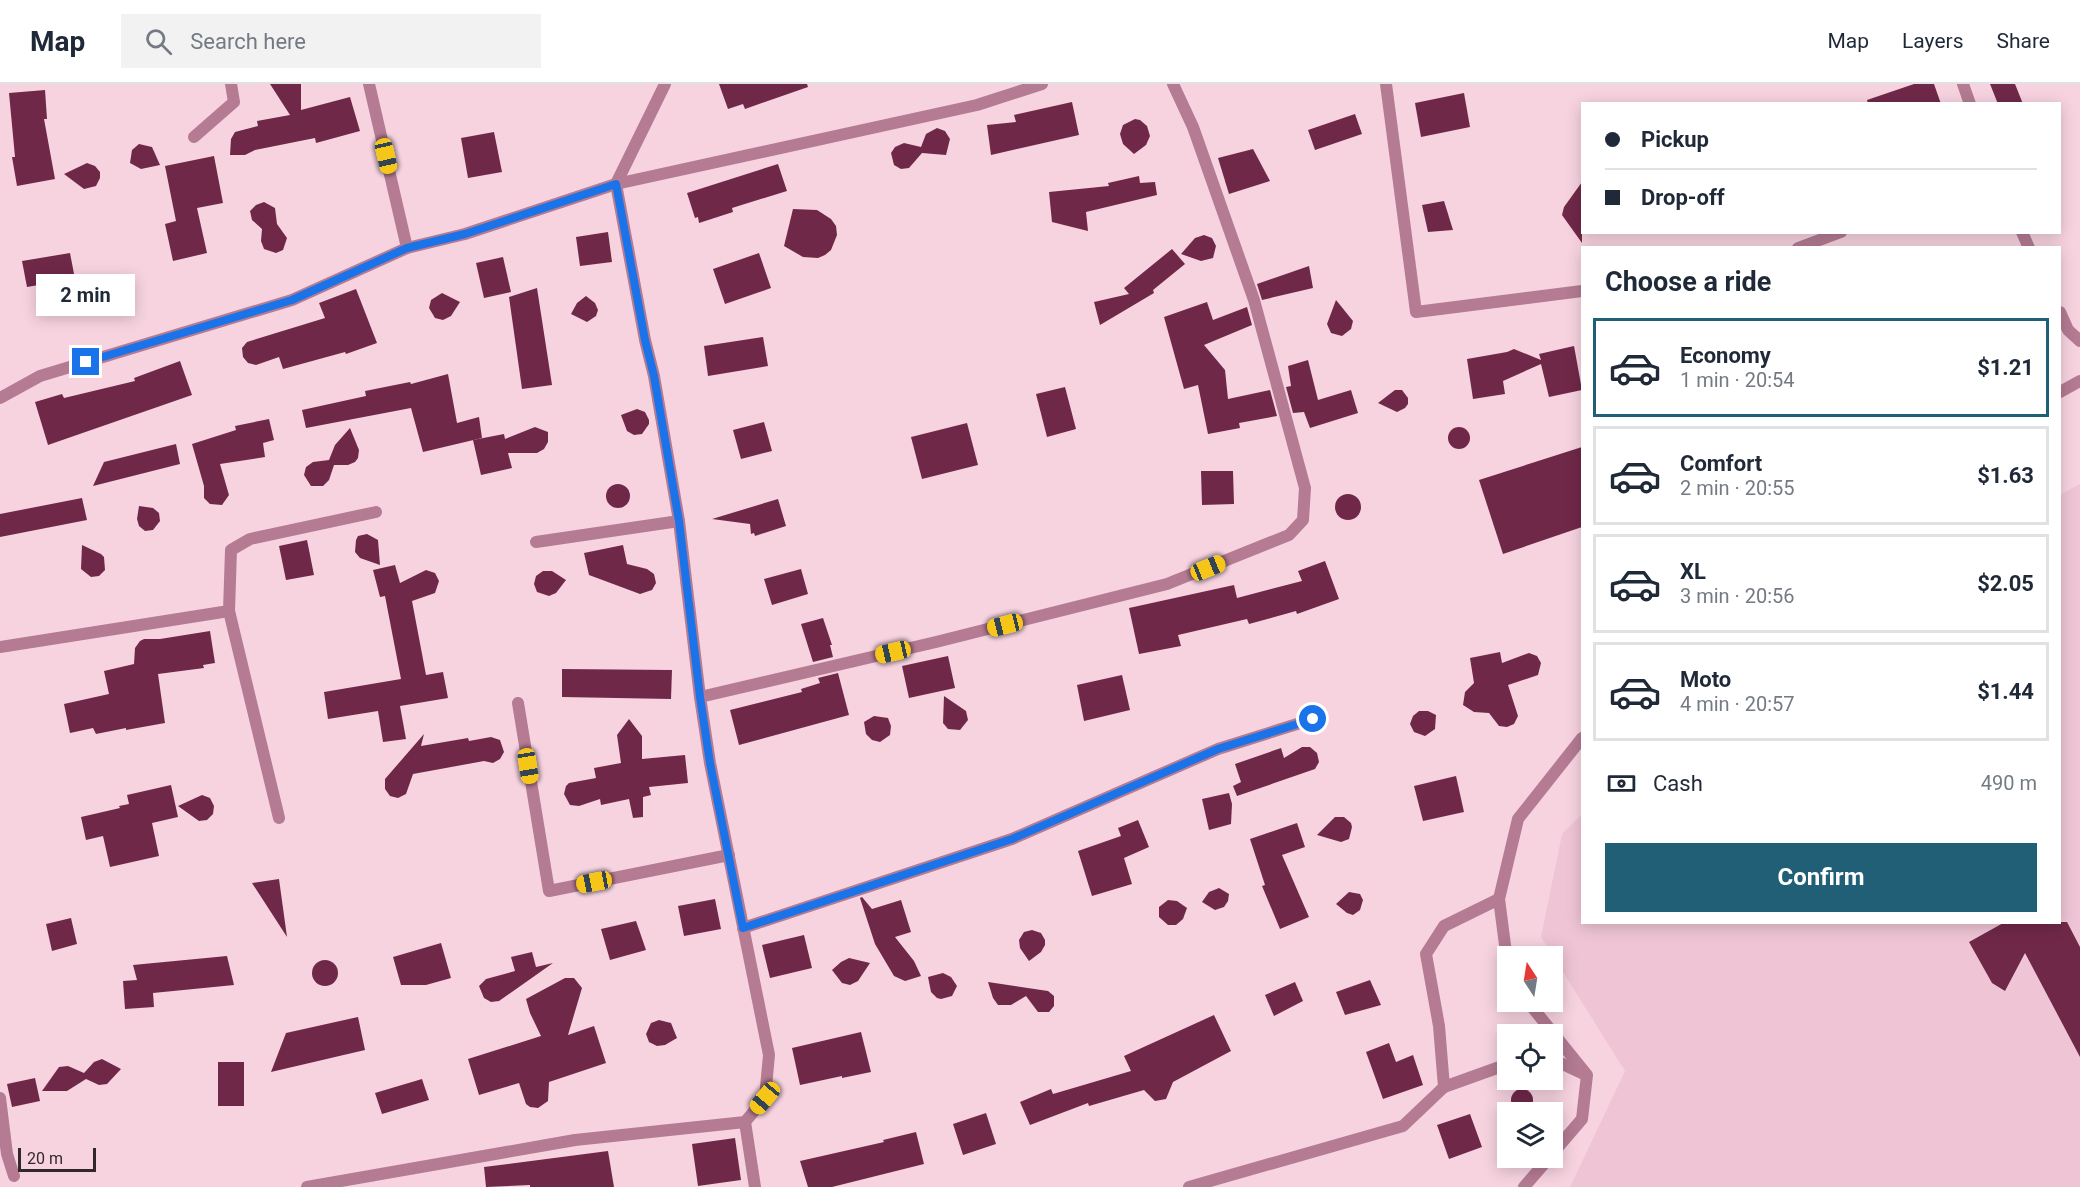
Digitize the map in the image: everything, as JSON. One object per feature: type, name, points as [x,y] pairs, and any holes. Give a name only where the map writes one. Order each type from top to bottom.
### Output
[{"type":"street","points":[[195,137],[234,102],[231,84]]},
{"type":"street","points":[[369,84],[407,248]]},
{"type":"street","points":[[308,1187],[575,1140],[745,1122],[765,1098],[769,1055],[710,763],[679,521],[654,376],[645,340],[616,184],[665,84]]},
{"type":"street","points":[[0,398],[40,376],[292,300],[407,248],[465,234],[616,184],[977,105],[1042,84]]},
{"type":"street","points":[[700,697],[936,642],[1167,584],[1290,535],[1303,520],[1305,488],[1254,300],[1193,127],[1173,84]]},
{"type":"street","points":[[1386,84],[1416,312],[1581,291]]},
{"type":"street","points":[[1963,84],[1969,102]]},
{"type":"street","points":[[1803,246],[1836,234]]},
{"type":"street","points":[[2061,314],[2068,330],[2080,341]]},
{"type":"street","points":[[2061,391],[2080,381]]},
{"type":"street","points":[[279,818],[229,611],[231,550],[250,539],[376,512]]},
{"type":"street","points":[[536,542],[679,521]]},
{"type":"street","points":[[0,648],[229,611]]},
{"type":"street","points":[[518,703],[549,891],[729,855]]},
{"type":"street","points":[[743,928],[1012,839],[1218,749],[1313,719]]},
{"type":"street","points":[[1505,946],[1499,899],[1518,819],[1581,739]]},
{"type":"street","points":[[1444,1087],[1439,1026],[1425,954],[1443,926],[1499,899]]},
{"type":"street","points":[[1536,1012],[1587,1075],[1582,1119],[1563,1141]]},
{"type":"street","points":[[1563,1064],[1587,1075]]},
{"type":"street","points":[[1189,1187],[1403,1126],[1444,1087],[1497,1068]]},
{"type":"street","points":[[0,1098],[7,1154],[14,1176]]},
{"type":"street","points":[[745,1122],[755,1187]]},
{"type":"street","points":[[1524,1187],[1540,1168]]},
{"type":"shaded area","points":[[2080,484],[2080,1187],[1570,1187],[1625,1071],[1563,972],[1563,946],[1547,946],[1541,937],[1562,834],[1581,815],[1581,924],[2061,924],[2061,494]]},
{"type":"building","points":[[270,84],[301,84],[301,110],[350,97],[360,131],[316,143],[315,138],[255,150],[245,155],[230,155],[231,139],[235,132],[258,126],[257,121],[290,115]]},
{"type":"building","points":[[719,84],[807,84],[808,87],[745,109],[743,104],[728,109]]},
{"type":"building","points":[[1914,84],[1934,84],[1940,102],[1868,102],[1867,100]]},
{"type":"building","points":[[1990,84],[2015,84],[2022,102],[1997,102]]},
{"type":"building","points":[[45,90],[47,119],[44,119],[55,179],[17,186],[12,157],[15,157],[9,93]]},
{"type":"building","points":[[1464,93],[1470,127],[1421,137],[1415,103]]},
{"type":"building","points":[[1072,102],[1079,135],[991,155],[987,125],[1016,122],[1014,115]]},
{"type":"building","points":[[1355,114],[1362,134],[1315,150],[1308,130]]},
{"type":"building","points":[[1135,119],[1147,126],[1150,136],[1146,145],[1134,154],[1123,144],[1120,134],[1123,125]]},
{"type":"building","points":[[937,128],[945,131],[950,139],[946,155],[922,153],[909,168],[901,169],[894,165],[891,153],[895,147],[904,143],[921,147],[926,134]]},
{"type":"building","points":[[494,132],[502,172],[468,178],[461,138]]},
{"type":"building","points":[[139,144],[152,147],[160,165],[141,169],[130,163],[132,150]]},
{"type":"building","points":[[1253,149],[1270,181],[1229,194],[1218,158]]},
{"type":"building","points":[[214,156],[223,203],[197,208],[207,253],[173,261],[165,224],[176,221],[165,166]]},
{"type":"building","points":[[87,163],[95,166],[100,172],[100,178],[96,186],[84,189],[64,174]]},
{"type":"building","points":[[778,164],[787,191],[732,208],[733,212],[699,223],[698,217],[695,218],[687,193]]},
{"type":"building","points":[[1139,176],[1140,183],[1155,182],[1157,195],[1086,212],[1088,231],[1052,222],[1049,192],[1109,186],[1108,183]]},
{"type":"building","points":[[1581,183],[1582,243],[1562,215],[1564,207]]},
{"type":"building","points":[[1444,201],[1453,230],[1428,232],[1422,205]]},
{"type":"building","points":[[264,202],[275,208],[277,224],[287,238],[283,250],[276,253],[264,249],[261,241],[262,229],[252,220],[250,211],[256,205]]},
{"type":"building","points":[[793,209],[817,210],[831,219],[836,226],[837,235],[831,250],[825,255],[818,258],[803,257],[784,246]]},
{"type":"building","points":[[608,232],[612,262],[580,266],[576,237]]},
{"type":"building","points":[[1204,235],[1212,238],[1216,246],[1213,258],[1201,261],[1181,254],[1195,238]]},
{"type":"building","points":[[1172,249],[1185,264],[1153,290],[1154,293],[1100,325],[1094,302],[1129,294],[1124,288]]},
{"type":"building","points":[[70,253],[75,279],[27,287],[22,261]]},
{"type":"building","points":[[759,253],[771,288],[725,304],[713,269]]},
{"type":"building","points":[[503,257],[511,292],[484,298],[476,263]]},
{"type":"building","points":[[1309,266],[1313,288],[1262,300],[1257,284]]},
{"type":"building","points":[[98,274],[106,276],[110,288],[106,296],[99,299],[87,295],[75,276]]},
{"type":"building","points":[[537,288],[552,385],[522,389],[509,297]]},
{"type":"building","points":[[356,289],[377,343],[346,354],[345,352],[283,369],[279,357],[256,365],[248,363],[243,357],[242,348],[247,342],[325,318],[319,303]]},
{"type":"building","points":[[442,293],[460,302],[451,316],[443,320],[435,318],[429,308],[431,300]]},
{"type":"building","points":[[586,296],[595,303],[598,310],[596,316],[587,322],[571,314],[577,303]]},
{"type":"building","points":[[1336,300],[1353,321],[1351,329],[1342,336],[1331,333],[1327,324]]},
{"type":"building","points":[[1207,302],[1213,320],[1247,307],[1252,325],[1204,345],[1225,370],[1228,399],[1270,390],[1277,416],[1239,423],[1240,428],[1208,434],[1198,385],[1184,389],[1164,317]]},
{"type":"building","points":[[763,337],[768,366],[708,376],[704,346]]},
{"type":"building","points":[[1574,346],[1581,390],[1549,397],[1541,364],[1503,381],[1505,394],[1473,399],[1467,359],[1514,349],[1541,360],[1539,354]]},
{"type":"building","points":[[1308,360],[1318,400],[1351,390],[1358,413],[1310,428],[1304,412],[1293,413],[1286,387],[1291,386],[1288,366]]},
{"type":"building","points":[[180,361],[192,395],[48,445],[35,402],[62,394],[64,398],[135,381],[134,378]]},
{"type":"building","points":[[448,374],[457,423],[479,417],[482,438],[423,452],[411,408],[306,428],[302,410],[366,396],[365,391],[410,382],[411,384]]},
{"type":"building","points":[[1065,387],[1076,429],[1047,437],[1036,394]]},
{"type":"building","points":[[1395,390],[1402,390],[1408,398],[1405,408],[1397,412],[1378,403]]},
{"type":"building","points":[[637,409],[645,412],[649,424],[642,434],[634,435],[627,431],[621,415]]},
{"type":"building","points":[[269,419],[274,440],[263,443],[265,457],[220,464],[229,495],[222,505],[210,504],[204,498],[204,486],[192,444],[236,430],[235,426]]},
{"type":"building","points":[[764,422],[772,451],[741,459],[733,430]]},
{"type":"building","points":[[967,423],[978,465],[922,479],[911,437]]},
{"type":"building","points":[[535,427],[548,432],[548,442],[544,449],[537,453],[508,453],[512,468],[481,475],[473,440],[504,434],[505,439]]},
{"type":"building","points":[[1459,427],[1467,430],[1470,438],[1467,446],[1459,449],[1451,446],[1448,438],[1451,430]]},
{"type":"building","points":[[350,428],[359,450],[358,458],[348,465],[334,465],[329,480],[323,486],[311,486],[304,475],[306,467],[313,462],[329,460],[335,445]]},
{"type":"building","points":[[176,444],[180,464],[93,486],[104,462]]},
{"type":"building","points":[[1581,447],[1581,527],[1503,554],[1479,480]]},
{"type":"building","points":[[1201,471],[1233,471],[1234,504],[1202,505]]},
{"type":"building","points":[[618,484],[627,487],[630,496],[627,505],[618,508],[609,505],[606,496],[609,487]]},
{"type":"building","points":[[1348,494],[1357,498],[1361,507],[1357,516],[1348,520],[1339,516],[1335,507],[1339,498]]},
{"type":"building","points":[[82,498],[87,520],[0,537],[0,514]]},
{"type":"building","points":[[778,499],[786,526],[755,536],[754,533],[751,534],[750,524],[712,519]]},
{"type":"building","points":[[139,506],[153,508],[159,513],[160,521],[153,530],[145,531],[139,526],[137,519]]},
{"type":"building","points":[[367,534],[378,540],[380,565],[360,558],[355,552],[358,536]]},
{"type":"building","points":[[307,540],[314,575],[286,580],[279,546]]},
{"type":"building","points":[[82,545],[104,557],[105,570],[99,576],[91,577],[81,569]]},
{"type":"building","points":[[623,545],[627,564],[647,569],[654,574],[656,583],[652,590],[640,594],[589,575],[584,553]]},
{"type":"building","points":[[1325,561],[1339,599],[1297,614],[1296,611],[1249,624],[1247,619],[1178,635],[1181,646],[1139,654],[1129,608],[1234,585],[1237,598],[1302,581],[1298,571]]},
{"type":"building","points":[[395,565],[400,583],[426,570],[435,573],[439,581],[435,593],[412,601],[426,675],[443,672],[448,698],[400,706],[406,739],[383,742],[378,711],[328,719],[324,692],[401,679],[385,596],[380,597],[373,570]]},
{"type":"building","points":[[801,569],[808,594],[772,605],[764,579]]},
{"type":"building","points":[[543,571],[552,571],[566,580],[556,593],[549,596],[537,592],[534,584],[536,576]]},
{"type":"building","points":[[823,618],[832,645],[830,645],[833,657],[813,662],[801,624]]},
{"type":"building","points":[[210,631],[215,663],[203,665],[204,668],[158,674],[165,723],[96,734],[93,728],[70,733],[64,704],[109,694],[104,671],[134,664],[135,648],[140,641]]},
{"type":"building","points":[[1500,652],[1502,663],[1529,653],[1537,656],[1541,663],[1538,675],[1508,685],[1518,716],[1514,724],[1507,727],[1499,726],[1489,713],[1474,712],[1463,705],[1465,692],[1474,683],[1470,658]]},
{"type":"building","points":[[948,656],[955,688],[909,698],[902,666]]},
{"type":"building","points":[[562,669],[672,670],[671,699],[562,697]]},
{"type":"building","points":[[838,673],[849,715],[739,745],[730,710],[802,692],[801,689],[820,683],[818,678]]},
{"type":"building","points":[[1122,675],[1130,710],[1084,721],[1077,685]]},
{"type":"building","points":[[944,696],[966,711],[968,720],[960,730],[948,729],[943,723]]},
{"type":"building","points":[[1419,711],[1428,711],[1436,715],[1435,729],[1425,736],[1414,732],[1410,724],[1413,716]]},
{"type":"building","points":[[874,716],[888,718],[891,726],[890,735],[880,742],[872,740],[866,734],[864,722]]},
{"type":"building","points":[[629,719],[642,736],[642,759],[685,755],[688,783],[649,787],[651,795],[643,797],[643,817],[633,818],[629,799],[601,805],[600,799],[579,806],[570,805],[564,794],[569,783],[596,778],[594,768],[621,763],[617,735]]},
{"type":"building","points":[[424,734],[421,746],[468,738],[469,741],[491,737],[500,740],[504,752],[500,759],[493,763],[484,761],[413,774],[406,794],[398,798],[390,796],[385,789],[385,779]]},
{"type":"building","points":[[1302,747],[1310,747],[1317,753],[1319,762],[1315,769],[1237,796],[1233,786],[1241,782],[1235,764],[1281,748],[1284,758]]},
{"type":"building","points":[[1456,776],[1464,812],[1423,821],[1414,786]]},
{"type":"building","points":[[171,785],[178,817],[152,823],[159,856],[110,867],[103,836],[86,840],[81,817],[129,804],[127,795]]},
{"type":"building","points":[[1229,793],[1232,804],[1231,824],[1209,830],[1202,799]]},
{"type":"building","points":[[202,795],[210,798],[214,806],[213,814],[207,820],[199,821],[178,806]]},
{"type":"building","points":[[1335,817],[1344,817],[1351,823],[1349,839],[1341,842],[1317,835]]},
{"type":"building","points":[[1138,820],[1149,847],[1124,858],[1132,884],[1092,896],[1078,851],[1121,836],[1118,828]]},
{"type":"building","points":[[1297,823],[1305,847],[1282,855],[1309,917],[1280,929],[1262,886],[1265,885],[1250,839]]},
{"type":"building","points":[[279,879],[287,937],[252,883]]},
{"type":"building","points":[[1219,888],[1229,894],[1228,901],[1224,907],[1215,910],[1202,902],[1209,892]]},
{"type":"building","points":[[1349,892],[1360,894],[1363,900],[1360,910],[1353,915],[1336,904]]},
{"type":"building","points":[[862,897],[872,909],[901,900],[911,932],[895,937],[914,961],[921,976],[905,981],[894,976],[875,944],[860,898]]},
{"type":"building","points":[[715,899],[721,929],[684,936],[678,906]]},
{"type":"building","points":[[1168,900],[1177,901],[1187,908],[1183,919],[1176,925],[1168,925],[1159,917],[1159,907]]},
{"type":"building","points":[[71,918],[77,944],[52,951],[46,924]]},
{"type":"building","points":[[636,921],[646,950],[610,960],[601,929]]},
{"type":"building","points":[[2061,922],[2067,922],[2080,947],[2080,1057],[2025,953],[2005,991],[1992,983],[1969,942],[2001,924],[2061,924]]},
{"type":"building","points":[[1032,930],[1041,933],[1045,945],[1041,952],[1029,961],[1020,948],[1019,940],[1024,932]]},
{"type":"building","points":[[804,935],[812,968],[770,978],[762,945]]},
{"type":"building","points":[[441,943],[451,978],[426,985],[401,985],[393,957]]},
{"type":"building","points":[[532,952],[536,967],[553,963],[499,1001],[491,1002],[484,998],[479,986],[486,979],[515,971],[511,957]]},
{"type":"building","points":[[227,956],[234,985],[153,993],[154,1007],[125,1009],[123,981],[137,980],[133,965]]},
{"type":"building","points":[[849,958],[870,963],[858,981],[850,985],[842,983],[832,970]]},
{"type":"building","points":[[325,960],[334,964],[338,973],[334,982],[325,986],[316,982],[312,973],[316,964]]},
{"type":"building","points":[[943,973],[951,977],[957,986],[952,996],[941,999],[931,992],[928,977]]},
{"type":"building","points":[[565,978],[574,978],[582,988],[568,1035],[594,1026],[606,1063],[549,1082],[548,1101],[538,1108],[526,1104],[519,1083],[479,1095],[468,1059],[541,1036],[526,999]]},
{"type":"building","points":[[1370,980],[1381,1005],[1345,1015],[1336,992]]},
{"type":"building","points":[[988,982],[1048,991],[1054,996],[1054,1006],[1049,1012],[1038,1012],[1026,996],[1011,1005],[998,1005]]},
{"type":"building","points":[[1295,982],[1303,1001],[1274,1016],[1265,995]]},
{"type":"building","points":[[1214,1015],[1231,1051],[1173,1082],[1166,1099],[1155,1101],[1144,1090],[1089,1106],[1088,1103],[1030,1125],[1020,1102],[1051,1089],[1053,1094],[1131,1071],[1124,1056]]},
{"type":"building","points":[[358,1017],[365,1050],[271,1072],[286,1033]]},
{"type":"building","points":[[659,1020],[671,1023],[677,1038],[665,1045],[657,1046],[649,1042],[646,1034],[651,1023]]},
{"type":"building","points":[[861,1032],[871,1072],[800,1085],[792,1048]]},
{"type":"building","points":[[1389,1043],[1396,1062],[1413,1055],[1423,1085],[1383,1099],[1366,1052]]},
{"type":"building","points":[[102,1059],[121,1069],[107,1084],[99,1085],[86,1079],[67,1091],[42,1091],[59,1067],[68,1066],[84,1073],[94,1062]]},
{"type":"building","points":[[218,1062],[244,1062],[244,1106],[218,1106]]},
{"type":"building","points":[[35,1078],[40,1101],[12,1107],[7,1084]]},
{"type":"building","points":[[422,1079],[429,1100],[382,1114],[375,1093]]},
{"type":"building","points":[[1518,1090],[1526,1090],[1532,1096],[1532,1102],[1512,1102],[1511,1100],[1514,1092]]},
{"type":"building","points":[[986,1113],[996,1144],[963,1155],[953,1124]]},
{"type":"building","points":[[1470,1114],[1482,1147],[1449,1159],[1437,1125]]},
{"type":"building","points":[[916,1132],[924,1164],[832,1187],[808,1187],[800,1161],[884,1142],[883,1140]]},
{"type":"building","points":[[735,1138],[741,1180],[698,1186],[692,1144]]},
{"type":"building","points":[[608,1151],[614,1187],[530,1187],[530,1185],[486,1187],[484,1167]]},
{"type":"route","points":[[86,362],[292,300],[407,248],[465,234],[616,184],[645,340],[654,376],[679,521],[710,763],[743,928],[1012,839],[1218,749],[1313,719]]}]
